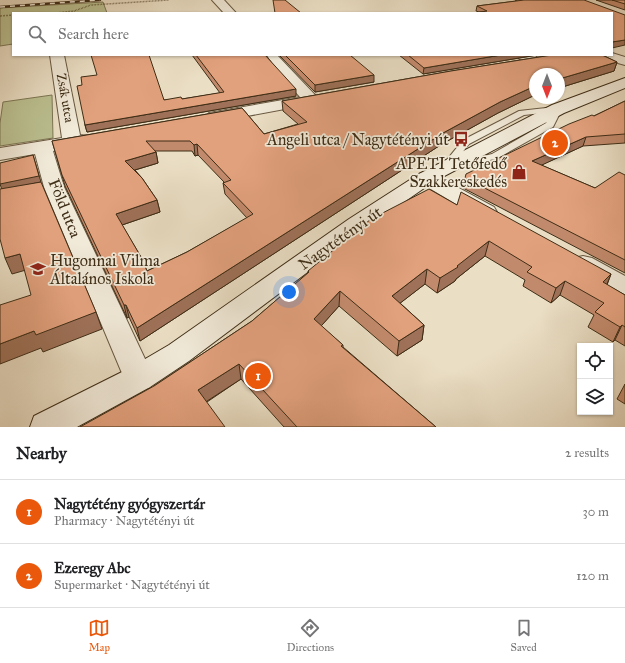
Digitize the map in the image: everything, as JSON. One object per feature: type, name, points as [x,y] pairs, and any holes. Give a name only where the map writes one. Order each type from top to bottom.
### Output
[{"type":"street","points":[[218,0],[229,12]]},
{"type":"street","name":"Zsák utca","points":[[57,56],[72,142]]},
{"type":"street","points":[[203,119],[319,99],[270,56]]},
{"type":"street","points":[[608,56],[625,61]]},
{"type":"street","name":"Nagytétényi út","points":[[46,427],[139,378],[185,349],[357,224],[436,173],[558,109],[625,84]]},
{"type":"street","points":[[0,154],[95,138]]},
{"type":"street","name":"Föld utca","points":[[43,147],[47,189],[139,378]]},
{"type":"street","points":[[436,173],[502,220]]},
{"type":"street","points":[[564,254],[625,287]]},
{"type":"path","points":[[65,12],[74,11],[91,5],[168,0]]},
{"type":"path","points":[[0,16],[12,15]]},
{"type":"green space","points":[[103,2],[107,12],[12,12],[12,44],[0,46],[0,8]]},
{"type":"green space","points":[[52,95],[53,138],[0,146],[0,123],[3,102]]},
{"type":"building","points":[[273,0],[285,0],[300,12],[275,12]]},
{"type":"building","points":[[524,0],[584,0],[625,15],[625,40],[613,42],[613,12],[480,12],[487,11],[477,6]]},
{"type":"building","points":[[612,0],[625,0],[625,4]]},
{"type":"building","points":[[91,56],[149,56],[164,100],[181,97],[182,99],[224,92],[197,56],[266,56],[296,89],[85,125],[77,86],[82,85],[81,77],[97,75]]},
{"type":"building","points":[[286,56],[351,56],[374,75],[315,85]]},
{"type":"building","points":[[409,56],[495,56],[424,68]]},
{"type":"building","points":[[546,56],[604,56],[617,62],[565,77],[565,68],[529,68],[529,89],[500,102],[443,133],[137,328],[126,305],[124,305],[62,175],[52,141],[242,108],[264,134],[307,122],[282,101]],"holes":[[[146,141],[190,141],[194,145],[197,144],[231,180],[223,183],[253,214],[187,252],[147,271],[141,257],[116,214],[157,200],[142,178],[125,161],[156,152]]]},
{"type":"building","points":[[625,101],[625,134],[586,137],[532,161],[595,188],[619,172],[625,175],[625,260],[465,178],[466,174],[569,124],[592,115],[594,116]]},
{"type":"building","points":[[33,155],[39,176],[0,184],[0,163]]},
{"type":"building","points":[[41,182],[96,312],[36,335],[34,331],[0,344],[0,305],[31,295],[20,254],[5,258],[0,239],[0,189]]},
{"type":"building","points":[[429,189],[457,205],[461,192],[611,274],[603,282],[625,295],[625,327],[622,325],[620,327],[595,312],[604,303],[565,281],[556,288],[527,272],[532,267],[489,241],[457,266],[458,267],[440,278],[427,269],[392,296],[424,325],[399,341],[340,291],[314,319],[343,345],[341,346],[436,427],[297,427],[239,364],[198,390],[225,427],[80,427],[154,386],[252,321],[309,272],[308,271],[371,219]]},
{"type":"railway","points":[[0,7],[100,0]]},
{"type":"place","name":"Angeli utca / Nagytétényi út","points":[[461,139]]},
{"type":"place","name":"Ezeregy Abc","points":[[555,143]]},
{"type":"place","name":"APETI Tetőfedő Szakkereskedés","points":[[519,172]]},
{"type":"place","name":"Hugonnai Vilma Általános Iskola","points":[[38,269]]},
{"type":"place","name":"Nagytétény gyógyszertár","points":[[258,376]]}]
